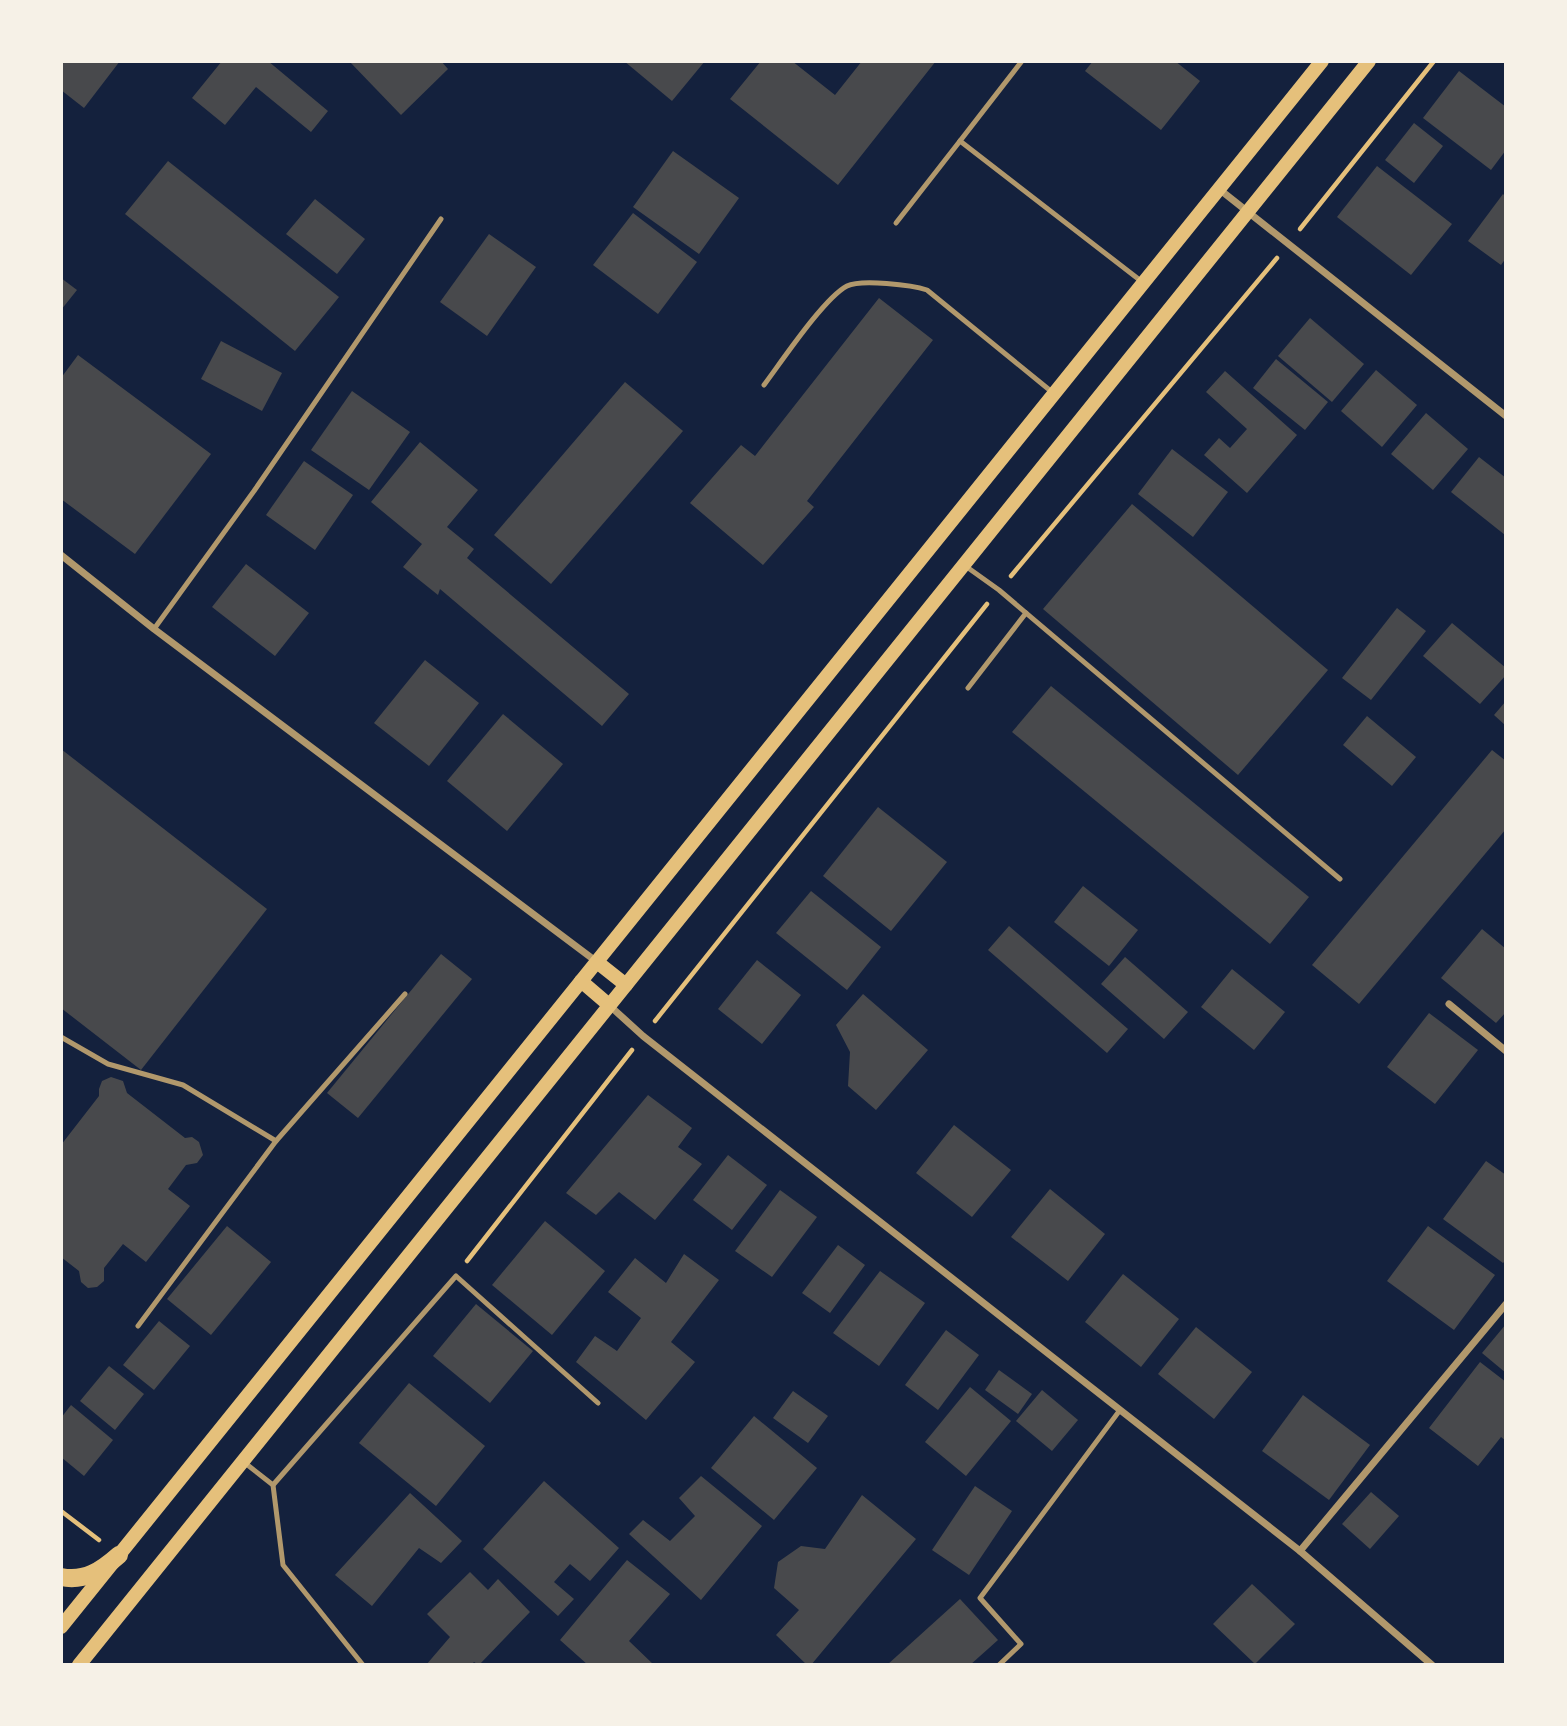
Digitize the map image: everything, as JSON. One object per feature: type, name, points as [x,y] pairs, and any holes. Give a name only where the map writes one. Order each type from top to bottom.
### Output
[{"type":"main road","points":[[63,1625],[1322,61]]},
{"type":"main road","points":[[79,1665],[1369,61]]},
{"type":"main road","points":[[597,962],[626,985]]},
{"type":"main road","points":[[581,981],[609,1005]]},
{"type":"main road","points":[[61,1577],[90,1575],[119,1555]]},
{"type":"street","points":[[1219,189],[1506,416]]},
{"type":"street","points":[[61,555],[154,629],[597,962]]},
{"type":"street","points":[[1449,1004],[1506,1051]]},
{"type":"street","points":[[609,1005],[643,1036],[1300,1551],[1432,1665]]},
{"type":"street","points":[[1300,1551],[1506,1304]]},
{"type":"lane","points":[[895,223],[1022,61]]},
{"type":"lane","points":[[960,141],[1144,283]]},
{"type":"lane","points":[[154,629],[254,491],[441,219]]},
{"type":"lane","points":[[764,385],[834,295],[850,284],[909,284],[927,290],[1054,394]]},
{"type":"lane","points":[[964,565],[999,590],[1340,879]]},
{"type":"lane","points":[[968,688],[1026,613]]},
{"type":"lane","points":[[138,1326],[276,1141],[405,994]]},
{"type":"lane","points":[[61,1037],[108,1064],[183,1085],[276,1141]]},
{"type":"lane","points":[[273,1485],[456,1276],[598,1403]]},
{"type":"lane","points":[[999,1665],[1021,1644],[980,1598],[1120,1410]]},
{"type":"lane","points":[[242,1461],[273,1485],[283,1565],[363,1665]]},
{"type":"path","points":[[456,1276],[643,1036],[999,590],[1288,244],[1434,61]]},
{"type":"path","points":[[61,1511],[119,1555]]},
{"type":"building","points":[[61,61],[120,61],[84,108],[61,90]]},
{"type":"building","points":[[222,61],[268,61],[328,111],[311,132],[256,87],[225,125],[192,98]]},
{"type":"building","points":[[349,61],[441,61],[448,69],[401,115]]},
{"type":"building","points":[[624,61],[705,61],[672,101]]},
{"type":"building","points":[[761,61],[792,61],[835,95],[862,61],[936,61],[838,185],[730,99]]},
{"type":"building","points":[[1093,61],[1175,61],[1200,81],[1161,130],[1085,71]]},
{"type":"building","points":[[1459,71],[1506,107],[1506,150],[1491,170],[1423,118]]},
{"type":"building","points":[[1414,123],[1443,146],[1414,183],[1385,160]]},
{"type":"building","points":[[673,151],[739,198],[699,254],[633,207]]},
{"type":"building","points":[[168,161],[339,297],[295,351],[125,214]]},
{"type":"building","points":[[1377,166],[1452,224],[1411,275],[1337,217]]},
{"type":"building","points":[[1503,194],[1506,197],[1506,258],[1501,265],[1468,241]]},
{"type":"building","points":[[315,199],[365,239],[337,274],[286,234]]},
{"type":"building","points":[[633,213],[697,262],[658,314],[593,265]]},
{"type":"building","points":[[489,234],[536,267],[487,336],[440,302]]},
{"type":"building","points":[[61,278],[77,290],[61,310]]},
{"type":"building","points":[[879,298],[933,340],[807,501],[814,507],[763,565],[690,503],[741,445],[755,456]]},
{"type":"building","points":[[1310,318],[1364,364],[1332,402],[1278,356]]},
{"type":"building","points":[[221,341],[282,373],[262,411],[201,379]]},
{"type":"building","points":[[78,355],[211,454],[135,554],[61,499],[61,378]]},
{"type":"building","points":[[1276,359],[1328,402],[1305,430],[1253,388]]},
{"type":"building","points":[[1376,370],[1417,405],[1382,447],[1341,411]]},
{"type":"building","points":[[1225,371],[1297,435],[1247,493],[1204,455],[1219,438],[1230,448],[1247,429],[1206,392]]},
{"type":"building","points":[[625,382],[683,431],[551,584],[494,535]]},
{"type":"building","points":[[352,391],[410,432],[369,490],[311,450]]},
{"type":"building","points":[[1426,413],[1468,449],[1433,490],[1391,454]]},
{"type":"building","points":[[420,442],[478,490],[447,527],[474,549],[467,558],[629,694],[602,726],[440,589],[438,595],[403,567],[422,544],[371,502]]},
{"type":"building","points":[[1172,449],[1228,492],[1193,537],[1138,494]]},
{"type":"building","points":[[1479,457],[1506,478],[1505,535],[1451,492]]},
{"type":"building","points":[[304,461],[353,495],[315,550],[266,515]]},
{"type":"building","points":[[1132,504],[1328,670],[1238,775],[1043,609]]},
{"type":"building","points":[[246,564],[309,613],[275,656],[212,607]]},
{"type":"building","points":[[1397,608],[1426,631],[1371,700],[1342,678]]},
{"type":"building","points":[[1452,623],[1506,668],[1506,675],[1480,704],[1423,656]]},
{"type":"building","points":[[425,660],[479,703],[429,766],[374,723]]},
{"type":"building","points":[[1051,686],[1309,897],[1270,944],[1012,732]]},
{"type":"building","points":[[1506,701],[1506,726],[1494,715]]},
{"type":"building","points":[[503,714],[563,764],[507,831],[447,781]]},
{"type":"building","points":[[1367,716],[1416,757],[1392,786],[1343,745]]},
{"type":"building","points":[[61,749],[267,909],[141,1070],[61,1008]]},
{"type":"building","points":[[1492,750],[1506,761],[1506,829],[1359,1004],[1312,965]]},
{"type":"building","points":[[878,807],[947,862],[891,931],[823,876]]},
{"type":"building","points":[[1083,886],[1138,930],[1109,966],[1054,922]]},
{"type":"building","points":[[811,891],[881,947],[847,990],[776,933]]},
{"type":"building","points":[[1009,926],[1128,1029],[1107,1053],[988,950]]},
{"type":"building","points":[[1482,929],[1506,949],[1506,1012],[1496,1023],[1441,978]]},
{"type":"building","points":[[441,954],[472,979],[358,1118],[327,1093]]},
{"type":"building","points":[[1125,957],[1188,1012],[1164,1039],[1101,984]]},
{"type":"building","points":[[757,960],[801,995],[762,1044],[718,1009]]},
{"type":"building","points":[[1232,969],[1285,1012],[1254,1050],[1201,1007]]},
{"type":"building","points":[[863,994],[928,1050],[876,1110],[848,1086],[850,1052],[836,1025]]},
{"type":"building","points":[[1429,1013],[1478,1050],[1435,1104],[1387,1067]]},
{"type":"building","points":[[111,1077],[123,1081],[127,1093],[185,1138],[192,1137],[199,1142],[203,1155],[197,1163],[186,1165],[168,1189],[190,1206],[146,1262],[123,1244],[104,1268],[104,1281],[97,1287],[88,1288],[81,1282],[79,1271],[61,1257],[61,1145],[99,1096],[102,1081]]},
{"type":"building","points":[[648,1095],[692,1128],[678,1147],[702,1164],[655,1220],[619,1192],[596,1215],[566,1193]]},
{"type":"building","points":[[954,1125],[1011,1170],[972,1217],[916,1173]]},
{"type":"building","points":[[728,1155],[767,1185],[732,1230],[693,1200]]},
{"type":"building","points":[[1486,1161],[1506,1175],[1506,1260],[1503,1263],[1443,1219]]},
{"type":"building","points":[[1050,1189],[1105,1234],[1068,1281],[1011,1237]]},
{"type":"building","points":[[780,1190],[817,1217],[772,1277],[735,1251]]},
{"type":"building","points":[[545,1221],[605,1271],[552,1335],[492,1285]]},
{"type":"building","points":[[227,1226],[271,1262],[211,1335],[167,1299]]},
{"type":"building","points":[[1428,1226],[1495,1275],[1454,1330],[1387,1281]]},
{"type":"building","points":[[838,1245],[865,1265],[830,1313],[802,1293]]},
{"type":"building","points":[[684,1254],[719,1280],[671,1342],[695,1362],[646,1420],[576,1362],[595,1336],[617,1351],[641,1318],[608,1292],[635,1258],[666,1283]]},
{"type":"building","points":[[880,1271],[925,1303],[879,1366],[833,1333]]},
{"type":"building","points":[[1123,1274],[1179,1319],[1141,1367],[1085,1322]]},
{"type":"building","points":[[476,1304],[533,1351],[490,1403],[433,1356]]},
{"type":"building","points":[[159,1321],[190,1346],[154,1390],[123,1365]]},
{"type":"building","points":[[1506,1324],[1506,1373],[1482,1353]]},
{"type":"building","points":[[1196,1327],[1252,1372],[1214,1419],[1158,1374]]},
{"type":"building","points":[[946,1330],[979,1355],[938,1410],[905,1385]]},
{"type":"building","points":[[1480,1362],[1506,1382],[1506,1441],[1501,1437],[1478,1466],[1429,1428]]},
{"type":"building","points":[[109,1366],[144,1394],[115,1430],[80,1401]]},
{"type":"building","points":[[999,1370],[1032,1394],[1018,1414],[985,1390]]},
{"type":"building","points":[[409,1383],[485,1446],[436,1506],[359,1443]]},
{"type":"building","points":[[970,1387],[1011,1421],[966,1476],[925,1442]]},
{"type":"building","points":[[1042,1390],[1078,1420],[1052,1451],[1016,1421]]},
{"type":"building","points":[[793,1391],[828,1416],[808,1443],[773,1418]]},
{"type":"building","points":[[1303,1395],[1370,1445],[1329,1500],[1262,1451]]},
{"type":"building","points":[[71,1405],[113,1440],[84,1476],[61,1457],[61,1418]]},
{"type":"building","points":[[754,1416],[817,1468],[774,1520],[711,1468]]},
{"type":"building","points":[[701,1476],[762,1526],[701,1600],[629,1534],[643,1520],[670,1541],[695,1516],[679,1498]]},
{"type":"building","points":[[544,1481],[619,1548],[590,1581],[570,1564],[554,1582],[574,1599],[558,1616],[483,1549]]},
{"type":"building","points":[[975,1486],[1012,1511],[969,1575],[932,1550]]},
{"type":"building","points":[[1371,1492],[1399,1516],[1370,1549],[1342,1524]]},
{"type":"building","points":[[410,1493],[462,1541],[441,1563],[419,1548],[372,1606],[335,1575]]},
{"type":"building","points":[[862,1495],[916,1539],[811,1665],[807,1665],[776,1635],[799,1610],[774,1588],[778,1562],[801,1546],[825,1549]]},
{"type":"building","points":[[627,1560],[670,1594],[629,1641],[654,1665],[588,1665],[560,1640]]},
{"type":"building","points":[[470,1572],[488,1590],[498,1579],[530,1612],[479,1665],[474,1662],[471,1665],[426,1665],[450,1637],[427,1614]]},
{"type":"building","points":[[1252,1584],[1295,1624],[1255,1664],[1213,1624]]},
{"type":"building","points":[[960,1599],[998,1640],[970,1665],[887,1665]]}]
